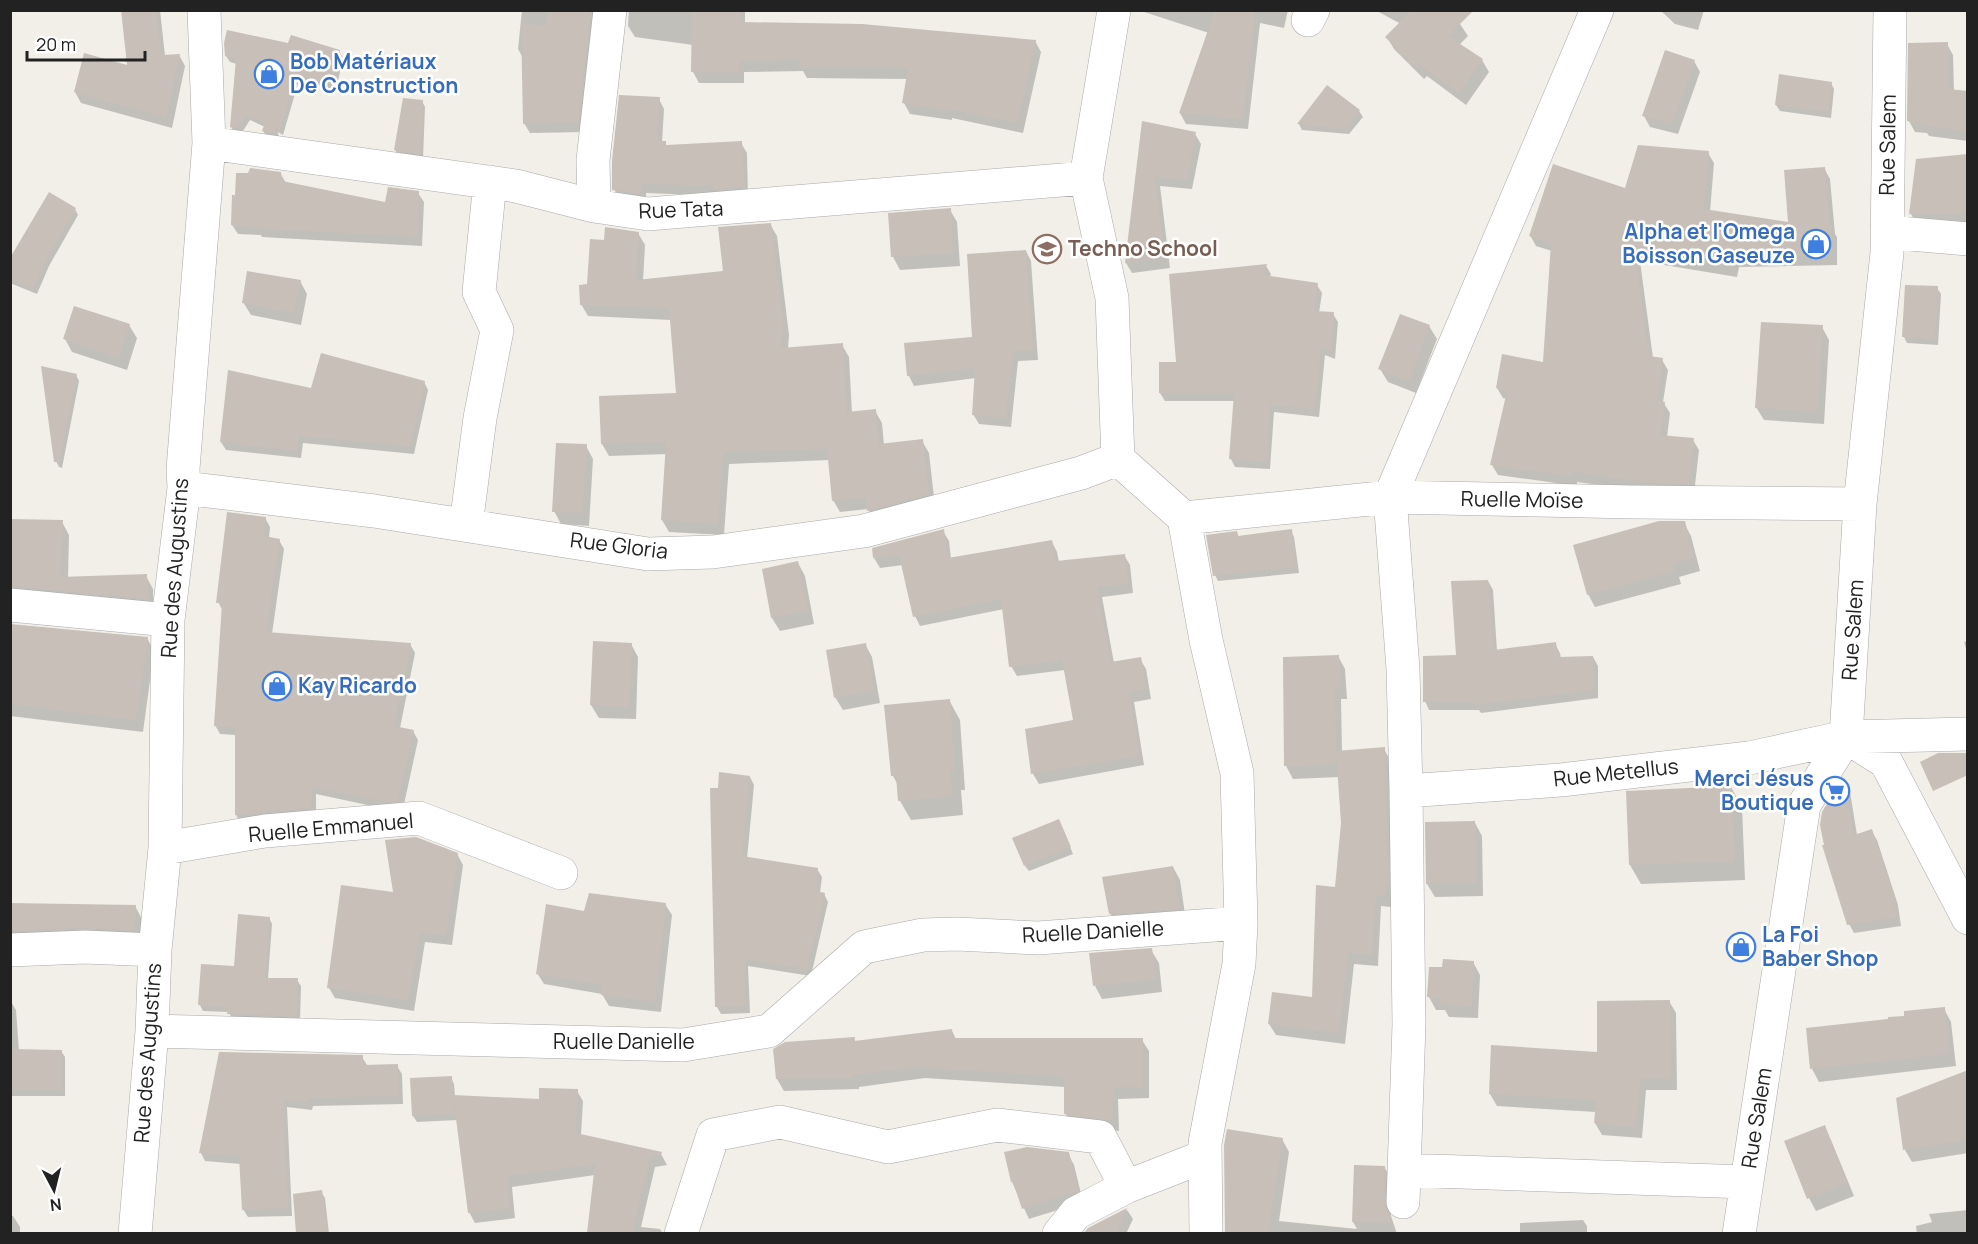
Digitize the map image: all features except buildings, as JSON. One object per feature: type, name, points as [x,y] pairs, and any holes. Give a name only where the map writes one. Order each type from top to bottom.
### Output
[{"type":"street","name":"Rue des Augustins","points":[[135,1233],[152,1031],[155,950],[165,848],[168,620],[184,488],[183,469],[209,143],[204,10]]},
{"type":"street","points":[[594,207],[592,160],[610,10]]},
{"type":"street","points":[[1114,10],[1086,178],[1112,298],[1118,459],[1184,518],[1206,640],[1237,773],[1241,923],[1239,964],[1205,1143],[1206,1233]]},
{"type":"street","points":[[1597,10],[1390,497],[1403,669],[1406,792],[1408,1024],[1403,1186],[1747,1182]]},
{"type":"street","name":"Rue Salem","points":[[1739,1233],[1804,805],[1846,737],[1860,504],[1887,253],[1890,10]]},
{"type":"street","name":"Rue Tata","points":[[209,143],[516,186],[594,207],[648,214],[1086,178]]},
{"type":"street","points":[[466,525],[480,418],[497,330],[479,292],[490,182]]},
{"type":"street","points":[[1887,232],[1968,240]]},
{"type":"street","name":"Rue Gloria","points":[[184,488],[374,511],[648,554],[713,552],[864,531],[1081,472],[1118,459]]},
{"type":"street","name":"Ruelle Moïse","points":[[1184,518],[1390,497],[1860,504]]},
{"type":"street","points":[[10,605],[168,620]]},
{"type":"street","name":"Rue Metellus","points":[[1406,792],[1561,780],[1737,759],[1846,737],[1968,735]]},
{"type":"street","points":[[1846,737],[1886,762],[1968,918]]},
{"type":"street","name":"Ruelle Emmanuel","points":[[165,848],[266,831],[419,818],[561,873]]},
{"type":"street","name":"Ruelle Danielle","points":[[152,1031],[683,1045],[769,1031],[864,947],[923,935],[957,934],[1038,938],[1241,923]]},
{"type":"street","points":[[10,950],[85,947],[155,950]]},
{"type":"street","points":[[681,1233],[713,1135],[780,1122],[888,1147],[997,1125],[1100,1137],[1126,1187]]},
{"type":"street","points":[[1059,1233],[1076,1213],[1126,1187],[1205,1156]]},
{"type":"place","name":"Bob Matériaux De Construction","points":[[269,74]]},
{"type":"place","name":"Alpha et l'Omega Boisson Gaseuze","points":[[1816,244]]},
{"type":"place","name":"Techno School","points":[[1047,249]]},
{"type":"place","name":"Kay Ricardo","points":[[277,686]]},
{"type":"place","name":"Merci Jésus Boutique","points":[[1835,791]]},
{"type":"place","name":"La Foi Baber Shop","points":[[1741,947]]}]
